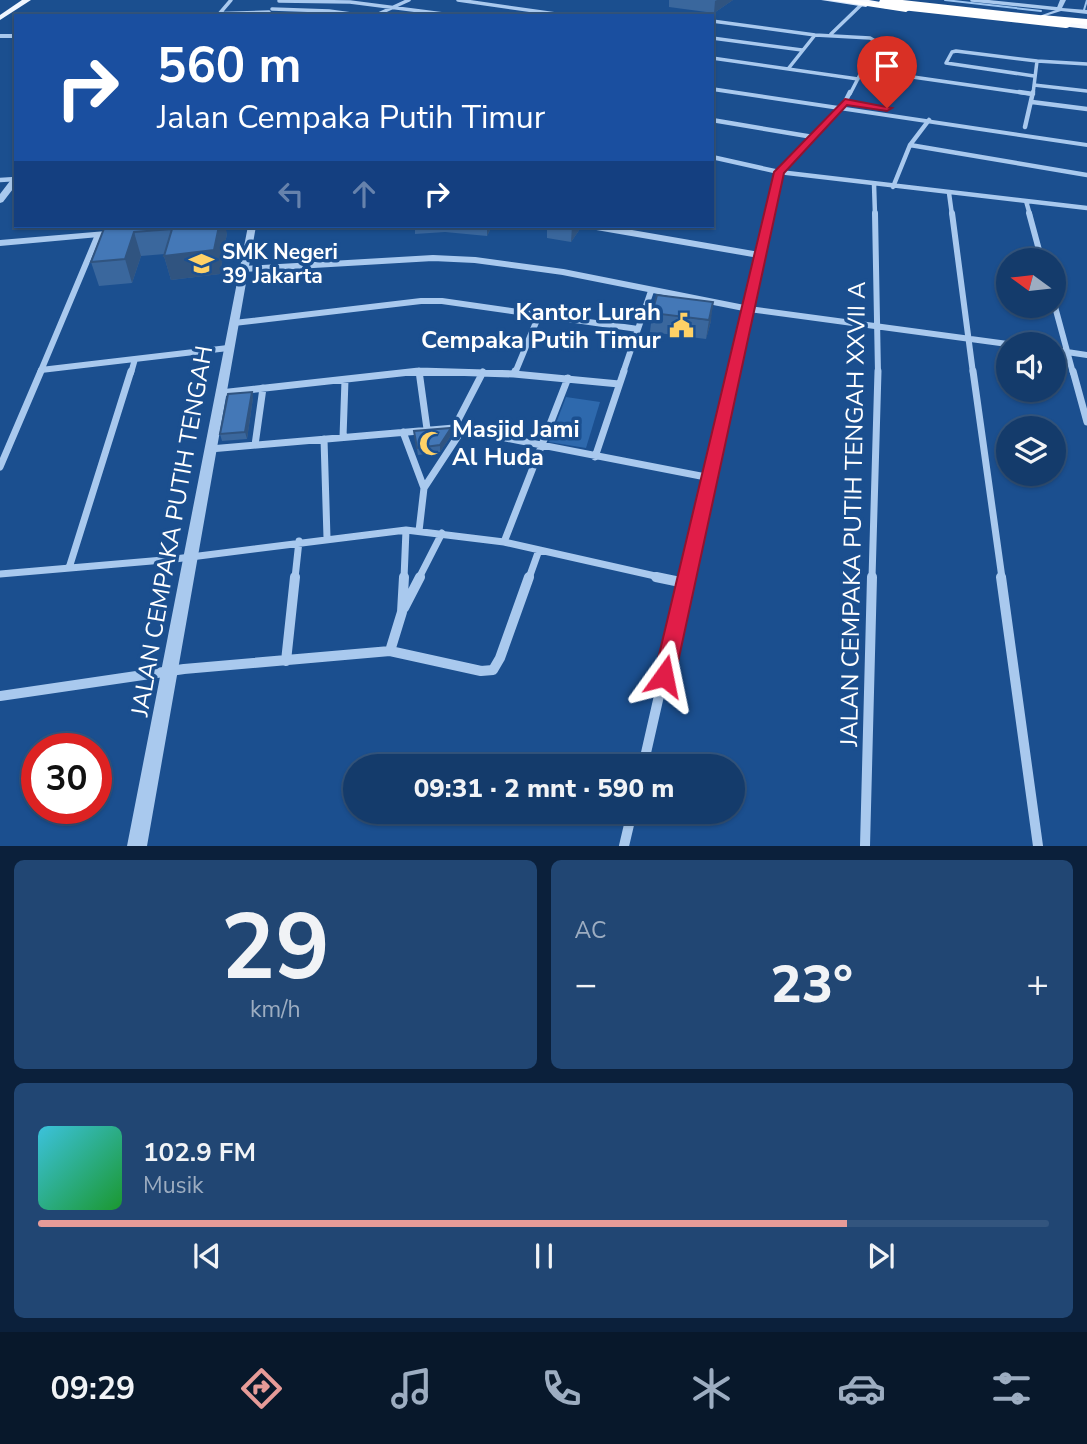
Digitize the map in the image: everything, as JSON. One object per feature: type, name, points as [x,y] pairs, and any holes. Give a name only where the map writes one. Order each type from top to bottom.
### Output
[{"type":"highway","points":[[832,0],[1066,23],[1083,19]]},
{"type":"highway","points":[[849,0],[1054,12],[1083,19]]},
{"type":"highway","points":[[879,0],[1083,19]]},
{"type":"highway","points":[[897,0],[927,6]]},
{"type":"highway","points":[[905,0],[1005,13]]},
{"type":"highway","points":[[859,2],[1066,23]]},
{"type":"highway","points":[[970,8],[1083,19]]},
{"type":"main road","points":[[824,0],[859,2],[976,18],[1083,19]]},
{"type":"main road","points":[[4,10],[22,1]]},
{"type":"main road","points":[[0,18],[22,1]]},
{"type":"street","points":[[220,13],[231,0]]},
{"type":"street","points":[[268,14],[279,0],[341,1],[445,14]]},
{"type":"street","points":[[379,14],[410,0]]},
{"type":"street","points":[[458,0],[556,14]]},
{"type":"street","points":[[1054,12],[1063,0]]},
{"type":"street","points":[[1076,0],[1083,19]]},
{"type":"street","points":[[831,34],[859,2]]},
{"type":"street","points":[[970,8],[1054,12],[1083,19]]},
{"type":"street","points":[[192,14],[307,9],[349,14]]},
{"type":"street","points":[[532,14],[536,11]]},
{"type":"street","points":[[646,754],[779,172],[843,105],[864,70],[877,41],[714,21]]},
{"type":"street","points":[[788,69],[815,35]]},
{"type":"street","points":[[714,38],[802,50]]},
{"type":"street","points":[[1034,76],[946,63],[956,51],[1087,64]]},
{"type":"street","points":[[714,58],[858,79]]},
{"type":"street","points":[[1025,127],[1032,102],[1037,61]]},
{"type":"street","points":[[864,70],[1033,94]]},
{"type":"street","points":[[925,89],[931,79]]},
{"type":"street","points":[[714,82],[1087,145]]},
{"type":"street","points":[[1034,85],[1087,91]]},
{"type":"street","points":[[714,89],[1087,136]]},
{"type":"street","points":[[1032,102],[1087,109]]},
{"type":"street","points":[[714,120],[813,137]]},
{"type":"street","points":[[893,187],[909,145],[929,120]]},
{"type":"street","points":[[909,145],[1087,175]]},
{"type":"street","points":[[714,157],[779,172],[1087,208]]},
{"type":"street","points":[[0,200],[14,182]]},
{"type":"street","name":"JALAN CEMPAKA PUTIH TENGAH XXVII A","points":[[865,845],[879,325],[874,184]]},
{"type":"street","points":[[949,193],[1038,845]]},
{"type":"street","points":[[1026,201],[1039,248]]},
{"type":"street","name":"JALAN CEMPAKA PUTIH TENGAH","points":[[137,845],[252,228]]},
{"type":"street","points":[[605,228],[759,255]]},
{"type":"street","points":[[630,232],[633,228]]},
{"type":"street","points":[[0,243],[130,233]]},
{"type":"street","points":[[0,467],[97,235]]},
{"type":"street","points":[[244,269],[433,258],[475,260],[563,272],[748,309],[996,342]]},
{"type":"street","points":[[595,457],[651,291]]},
{"type":"street","points":[[234,323],[421,301],[442,301],[638,330]]},
{"type":"street","points":[[514,374],[539,315]]},
{"type":"street","points":[[1058,318],[1087,422]]},
{"type":"street","points":[[41,370],[228,348]]},
{"type":"street","points":[[1067,352],[1087,355]]},
{"type":"street","points":[[69,568],[135,359]]},
{"type":"street","points":[[220,393],[419,370],[514,374],[619,384]]},
{"type":"street","points":[[419,370],[427,429]]},
{"type":"street","points":[[419,531],[424,488],[458,429],[483,372]]},
{"type":"street","points":[[504,542],[568,378]]},
{"type":"street","points":[[343,437],[345,380]]},
{"type":"street","points":[[255,445],[263,388]]},
{"type":"street","points":[[210,449],[427,429],[458,429],[711,478]]},
{"type":"street","points":[[403,432],[424,488]]},
{"type":"street","points":[[324,439],[327,538]]},
{"type":"street","points":[[0,574],[190,557],[299,541],[406,530],[504,542],[685,583]]},
{"type":"street","points":[[402,612],[406,530]]},
{"type":"street","points":[[390,651],[402,612],[442,533]]},
{"type":"street","points":[[286,661],[299,541]]},
{"type":"street","points":[[0,696],[169,671],[390,651],[481,671],[493,670],[500,659],[539,550]]},
{"type":"street","points":[[624,845],[629,824]]},
{"type":"shaded area","points":[[566,397],[600,402],[586,448],[549,442]]},
{"type":"building","points":[[104,228],[219,228],[214,250],[164,256],[172,229],[134,232],[125,259],[91,262]]},
{"type":"building","points":[[657,295],[713,302],[709,320],[652,313]]},
{"type":"building","points":[[252,392],[245,432],[220,434],[228,394]]},
{"type":"building","points":[[451,428],[440,445],[417,448],[414,431]]},
{"type":"waterway","points":[[945,0],[1041,11]]},
{"type":"waterway","points":[[1084,10],[1087,0]]},
{"type":"place","name":"SMK Negeri 39 Jakarta","points":[[202,264]]},
{"type":"place","name":"Kantor Lurah Cempaka Putih Timur","points":[[681,326]]},
{"type":"place","name":"Masjid Jami Al Huda","points":[[432,443]]},
{"type":"route","points":[[664,676],[779,172],[845,102],[887,108]]}]
